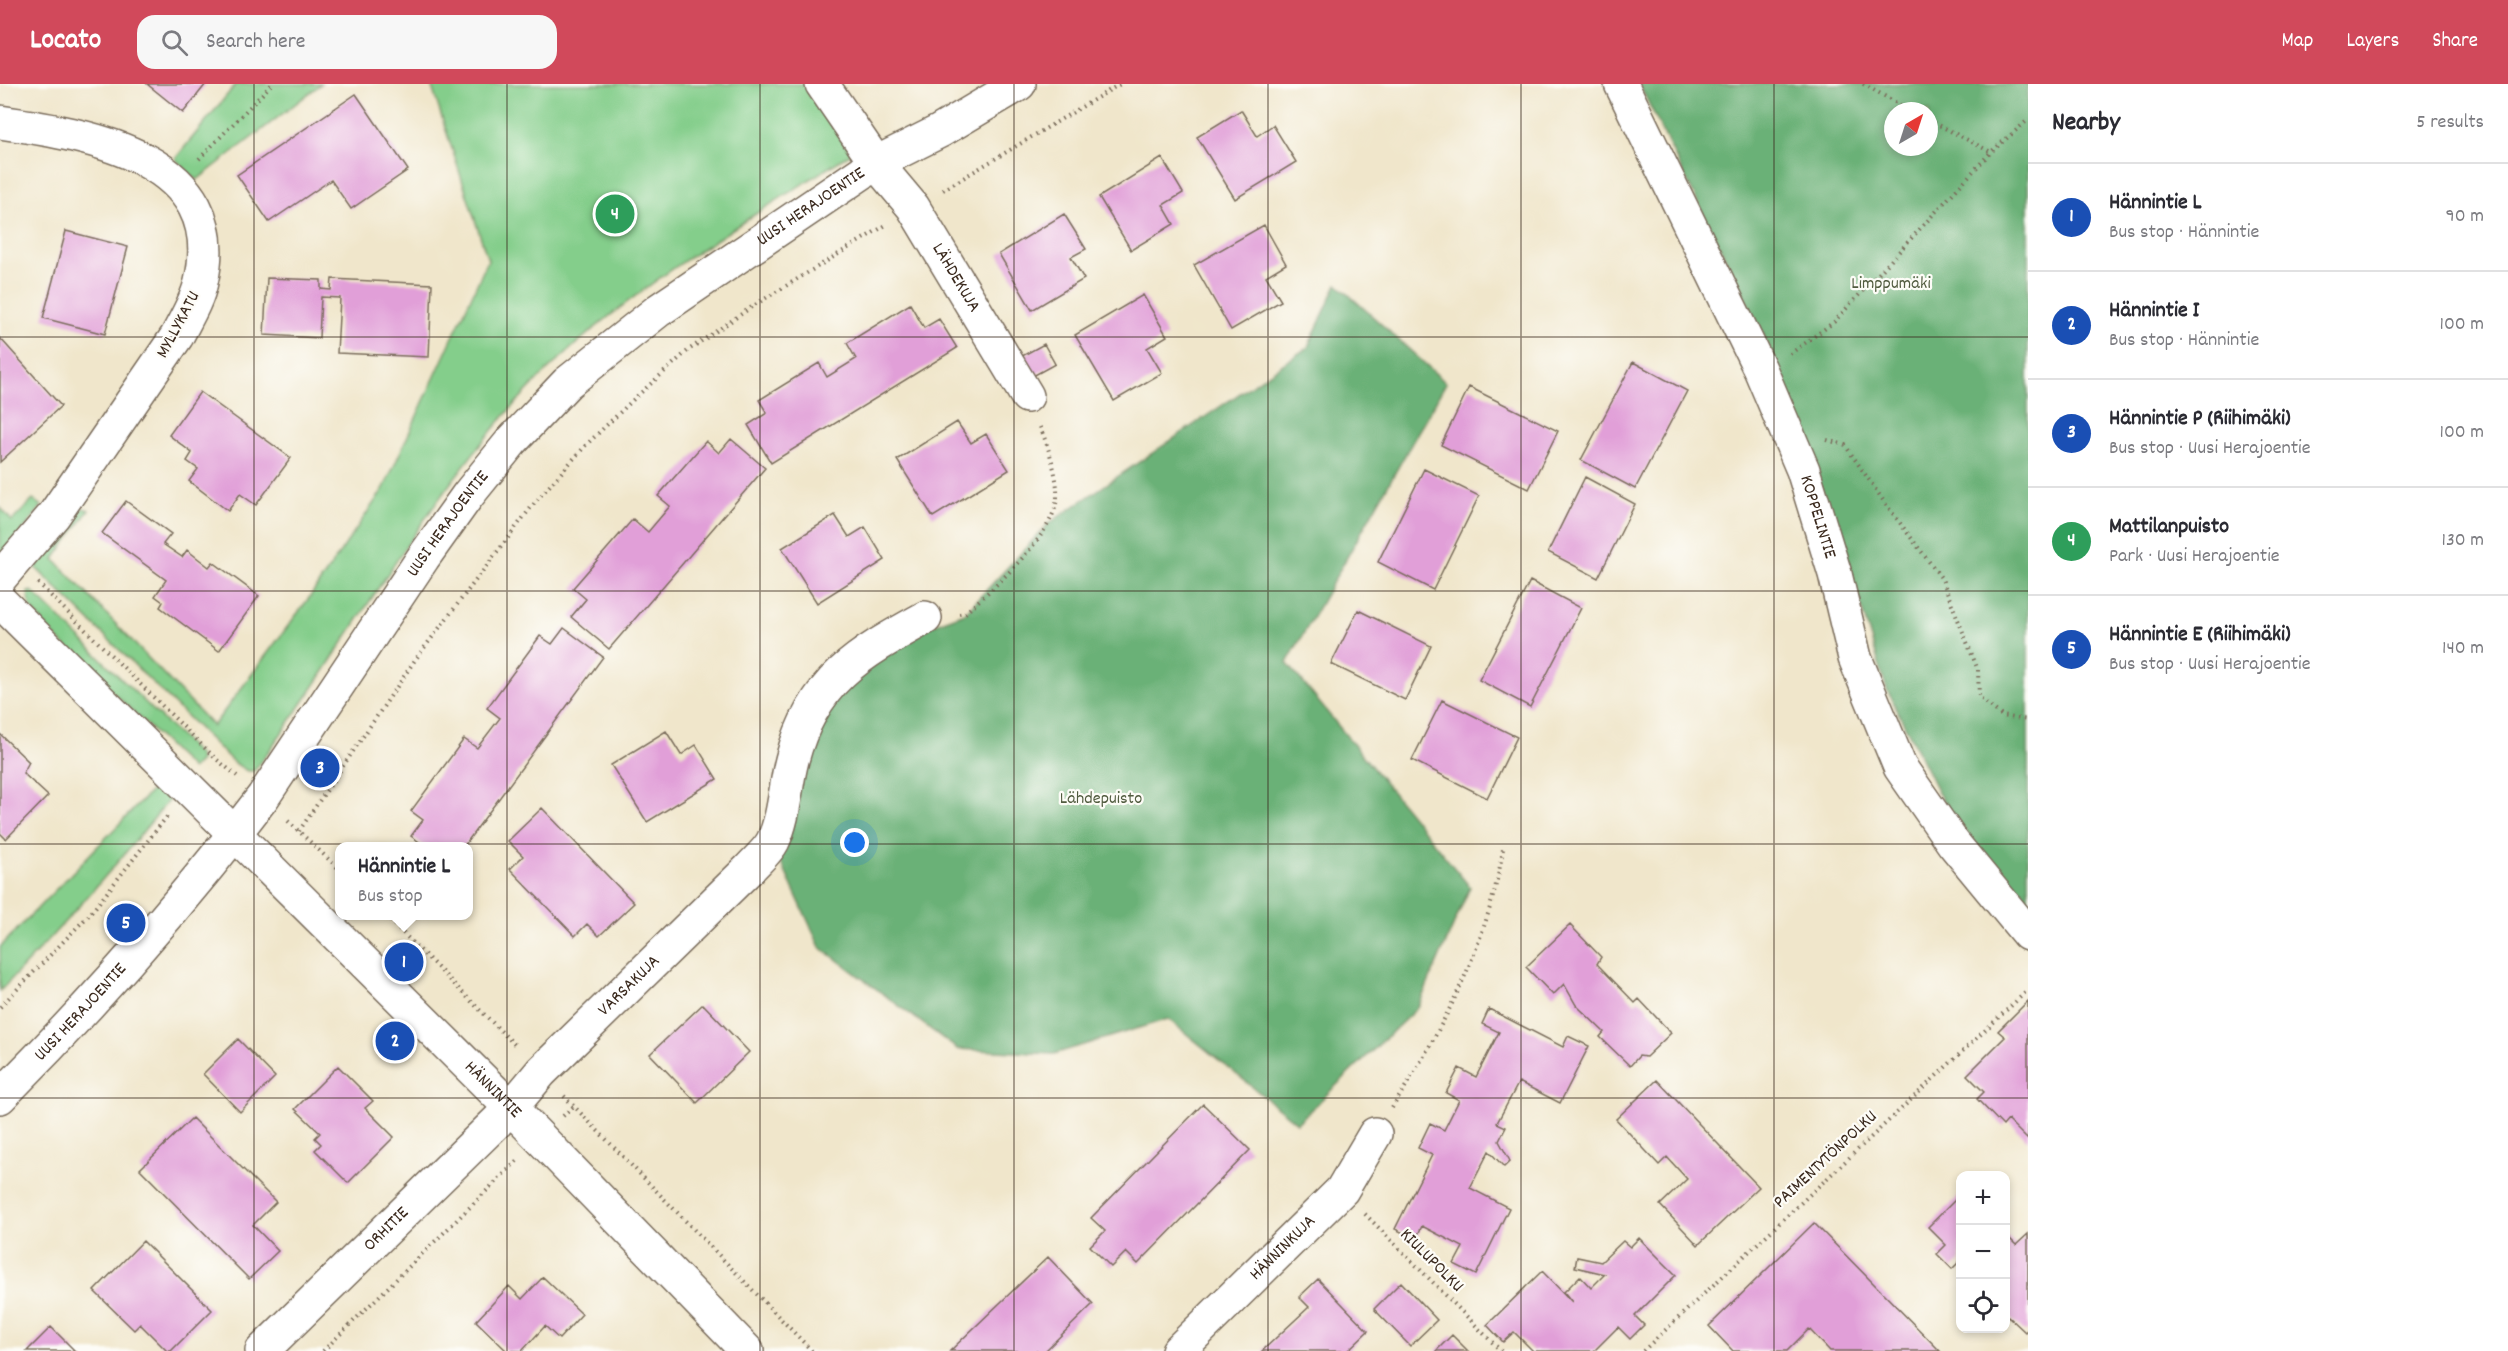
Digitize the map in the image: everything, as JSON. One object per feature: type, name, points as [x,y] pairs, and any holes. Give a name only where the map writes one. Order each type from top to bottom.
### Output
[{"type":"street","name":"LÄHDEKUJA","points":[[822,84],[876,163],[913,207],[1027,396]]},
{"type":"street","name":"UUSI HERAJOENTIE","points":[[0,1097],[76,1021],[235,833],[468,495],[511,442],[567,383],[658,310],[876,163],[940,131],[1019,84]]},
{"type":"street","name":"KOPPELINTIE","points":[[1621,84],[1760,369],[1786,430],[1806,480],[1835,574],[1855,658],[1900,766],[1953,843],[2028,934]]},
{"type":"street","name":"MYLLYKATU","points":[[0,122],[68,135],[110,146],[142,158],[177,181],[191,198],[205,237],[201,283],[194,304],[177,336],[54,515],[8,570]]},
{"type":"street","points":[[0,601],[235,833]]},
{"type":"street","name":"VARSAKUJA","points":[[511,1108],[541,1072],[749,869],[772,843],[779,826],[792,759],[806,719],[825,687],[868,650],[925,618]]},
{"type":"street","name":"HÄNNINTIE","points":[[235,833],[511,1108],[747,1351]]},
{"type":"street","name":"ORHITIE","points":[[262,1351],[511,1108]]},
{"type":"street","name":"HÄNNINKUJA","points":[[1178,1351],[1342,1190],[1375,1134]]},
{"type":"path","points":[[177,181],[272,84]]},
{"type":"path","points":[[299,831],[415,660],[536,501],[586,445],[637,396],[690,349],[753,306],[913,207],[1120,84]]},
{"type":"path","points":[[1863,84],[1895,102]]},
{"type":"path","points":[[1760,369],[1795,352],[1834,322],[1991,152],[2028,120]]},
{"type":"path","points":[[1938,125],[1991,152]]},
{"type":"path","points":[[925,618],[966,613],[1010,573],[1048,524],[1057,502],[1055,482],[1049,449],[1027,396]]},
{"type":"path","points":[[1786,430],[1845,444],[1885,503],[1942,579],[1978,670],[1979,697],[2002,716],[2028,720]]},
{"type":"path","points":[[8,570],[215,758],[262,797],[335,866]]},
{"type":"path","points":[[0,1007],[90,914],[215,758]]},
{"type":"path","points":[[327,773],[334,778]]},
{"type":"path","points":[[1375,1134],[1426,1055],[1456,998],[1483,933],[1498,878],[1503,849]]},
{"type":"path","points":[[391,920],[812,1351]]},
{"type":"path","points":[[404,962],[420,948]]},
{"type":"path","name":"PAIMENTYTÖNPOLKU","points":[[1643,1351],[2028,990]]},
{"type":"path","points":[[323,1351],[574,1106]]},
{"type":"path","name":"KIULUPOLKU","points":[[1342,1190],[1501,1351]]},
{"type":"green space","points":[[236,84],[321,84],[197,180],[175,159]]},
{"type":"green space","points":[[431,84],[811,84],[853,152],[674,268],[590,332],[550,368],[513,406],[443,494],[287,726],[254,771],[247,771],[233,762],[36,568],[62,527],[83,508],[89,510],[54,559],[213,726],[309,598],[384,488],[488,260]]},
{"type":"green space","name":"Limppumäki","points":[[1639,84],[2028,84],[2028,909],[1986,859],[1941,798],[1887,690],[1840,540],[1763,334]]},
{"type":"green space","name":"Lähdepuisto","points":[[1337,284],[1446,383],[1287,663],[1470,887],[1418,1007],[1297,1123],[1168,1019],[1054,1054],[957,1049],[820,947],[772,843],[792,759],[868,649],[965,613],[1048,524],[1308,347]]},
{"type":"green space","points":[[33,500],[42,506],[0,559],[0,507],[12,521]]},
{"type":"green space","points":[[32,591],[199,755],[200,761],[192,769],[49,630],[30,607],[28,592]]},
{"type":"green space","points":[[161,781],[172,796],[88,896],[0,991],[0,947]]},
{"type":"building","points":[[147,84],[206,84],[183,113]]},
{"type":"building","points":[[356,94],[408,170],[351,209],[331,180],[269,222],[237,175]]},
{"type":"building","points":[[1241,110],[1257,136],[1273,125],[1296,162],[1235,199],[1197,137]]},
{"type":"building","points":[[1162,158],[1183,193],[1163,205],[1174,224],[1131,250],[1099,197]]},
{"type":"building","points":[[1064,214],[1086,249],[1071,257],[1084,279],[1032,310],[999,254]]},
{"type":"building","points":[[1264,225],[1286,264],[1266,276],[1281,301],[1231,330],[1194,265]]},
{"type":"building","points":[[66,231],[128,247],[105,334],[43,318]]},
{"type":"building","points":[[267,278],[321,280],[321,289],[331,290],[332,279],[432,284],[429,357],[337,353],[340,298],[321,297],[319,338],[264,335]]},
{"type":"building","points":[[1143,295],[1167,336],[1147,348],[1162,373],[1114,401],[1075,335]]},
{"type":"building","points":[[910,304],[924,328],[939,319],[957,348],[771,463],[748,425],[767,413],[759,400],[819,363],[827,377],[856,359],[847,343]]},
{"type":"building","points":[[0,338],[61,406],[0,462]]},
{"type":"building","points":[[1044,344],[1055,364],[1033,376],[1022,356]]},
{"type":"building","points":[[1633,362],[1687,391],[1635,489],[1581,460]]},
{"type":"building","points":[[1469,387],[1558,431],[1529,489],[1441,445]]},
{"type":"building","points":[[200,392],[291,458],[256,505],[240,494],[228,511],[189,481],[198,469],[187,461],[192,453],[169,435]]},
{"type":"building","points":[[957,422],[971,443],[986,434],[1009,470],[933,517],[897,460]]},
{"type":"building","points":[[731,439],[765,468],[609,649],[571,617],[586,599],[573,588],[633,519],[648,532],[670,506],[658,496],[706,441],[719,453]]},
{"type":"building","points":[[1424,469],[1479,496],[1433,590],[1378,562]]},
{"type":"building","points":[[1585,477],[1635,504],[1598,578],[1548,552]]},
{"type":"building","points":[[126,501],[171,534],[163,544],[182,557],[187,550],[209,567],[213,562],[259,596],[219,651],[160,607],[163,602],[155,596],[166,580],[102,533]]},
{"type":"building","points":[[835,515],[849,537],[865,527],[885,560],[817,603],[782,548]]},
{"type":"building","points":[[1530,581],[1581,608],[1530,707],[1479,680]]},
{"type":"building","points":[[1358,610],[1431,646],[1405,700],[1331,664]]},
{"type":"building","points":[[564,628],[603,657],[467,842],[419,842],[411,836],[423,820],[411,811],[464,739],[477,748],[500,718],[487,708],[540,636],[552,644]]},
{"type":"building","points":[[1442,700],[1517,737],[1487,798],[1412,760]]},
{"type":"building","points":[[666,731],[681,755],[696,745],[717,779],[647,822],[611,765]]},
{"type":"building","points":[[0,734],[29,762],[23,773],[48,796],[6,839],[0,833]]},
{"type":"building","points":[[542,808],[634,903],[599,936],[587,924],[575,936],[510,869],[523,856],[508,841]]},
{"type":"building","points":[[1570,925],[1601,957],[1597,964],[1635,1003],[1639,999],[1671,1033],[1646,1057],[1639,1056],[1630,1066],[1600,1037],[1604,1032],[1576,1005],[1564,984],[1553,995],[1526,967]]},
{"type":"building","points":[[2028,1001],[2028,1140],[2008,1120],[2003,1126],[1977,1099],[1984,1092],[1967,1075],[2005,1037],[1998,1031]]},
{"type":"building","points":[[703,1004],[749,1052],[697,1103],[650,1054]]},
{"type":"building","points":[[1489,1009],[1563,1047],[1568,1036],[1589,1046],[1560,1103],[1519,1082],[1497,1123],[1506,1127],[1499,1141],[1510,1161],[1504,1167],[1489,1151],[1470,1188],[1509,1208],[1476,1275],[1454,1264],[1463,1247],[1422,1226],[1416,1239],[1395,1229],[1432,1155],[1418,1148],[1430,1123],[1444,1130],[1459,1100],[1446,1093],[1459,1068],[1476,1077],[1499,1032],[1482,1024]]},
{"type":"building","points":[[238,1039],[275,1077],[240,1112],[203,1074]]},
{"type":"building","points":[[338,1066],[373,1101],[365,1108],[394,1137],[348,1183],[315,1150],[321,1144],[315,1138],[320,1133],[295,1109]]},
{"type":"building","points":[[1657,1080],[1759,1187],[1698,1245],[1660,1205],[1687,1179],[1667,1157],[1659,1165],[1616,1119]]},
{"type":"building","points":[[1203,1104],[1250,1150],[1138,1264],[1126,1252],[1111,1267],[1090,1246],[1105,1231],[1091,1218]]},
{"type":"building","points":[[192,1118],[276,1202],[253,1225],[278,1251],[249,1279],[140,1169]]},
{"type":"building","points":[[1956,1199],[1956,1265],[1952,1269],[1937,1254],[1946,1245],[1928,1227]]},
{"type":"building","points":[[1814,1223],[1940,1351],[1830,1351],[1809,1329],[1787,1351],[1733,1351],[1709,1326]]},
{"type":"building","points":[[2028,1234],[2028,1329],[2025,1332],[2010,1318],[2010,1239],[2016,1245]]},
{"type":"building","points":[[1639,1238],[1676,1275],[1635,1316],[1644,1325],[1630,1339],[1618,1327],[1594,1351],[1533,1351],[1514,1332],[1503,1342],[1487,1325],[1542,1271],[1572,1302],[1564,1292],[1580,1276],[1591,1288],[1605,1274],[1575,1267],[1577,1257],[1601,1262],[1623,1241],[1630,1247]]},
{"type":"building","points":[[143,1241],[212,1310],[171,1351],[167,1351],[140,1324],[134,1330],[94,1291]]},
{"type":"building","points":[[1048,1257],[1093,1304],[1045,1351],[950,1351]]},
{"type":"building","points":[[543,1277],[582,1314],[559,1339],[545,1326],[522,1351],[507,1351],[476,1321],[509,1286],[522,1299]]},
{"type":"building","points":[[1318,1279],[1368,1331],[1347,1351],[1262,1351],[1309,1307],[1299,1297]]},
{"type":"building","points":[[1401,1282],[1437,1320],[1410,1346],[1374,1309]]},
{"type":"building","points":[[51,1327],[75,1351],[27,1351]]},
{"type":"building","points":[[1452,1335],[1468,1351],[1436,1351]]},
{"type":"place","name":"Mattilanpuisto","points":[[615,214]]},
{"type":"place","name":"Hännintie P (Riihimäki)","points":[[320,768]]},
{"type":"place","name":"Hännintie E (Riihimäki)","points":[[126,923]]},
{"type":"place","name":"Hännintie L","points":[[404,962]]},
{"type":"place","name":"Hännintie I","points":[[395,1041]]}]
